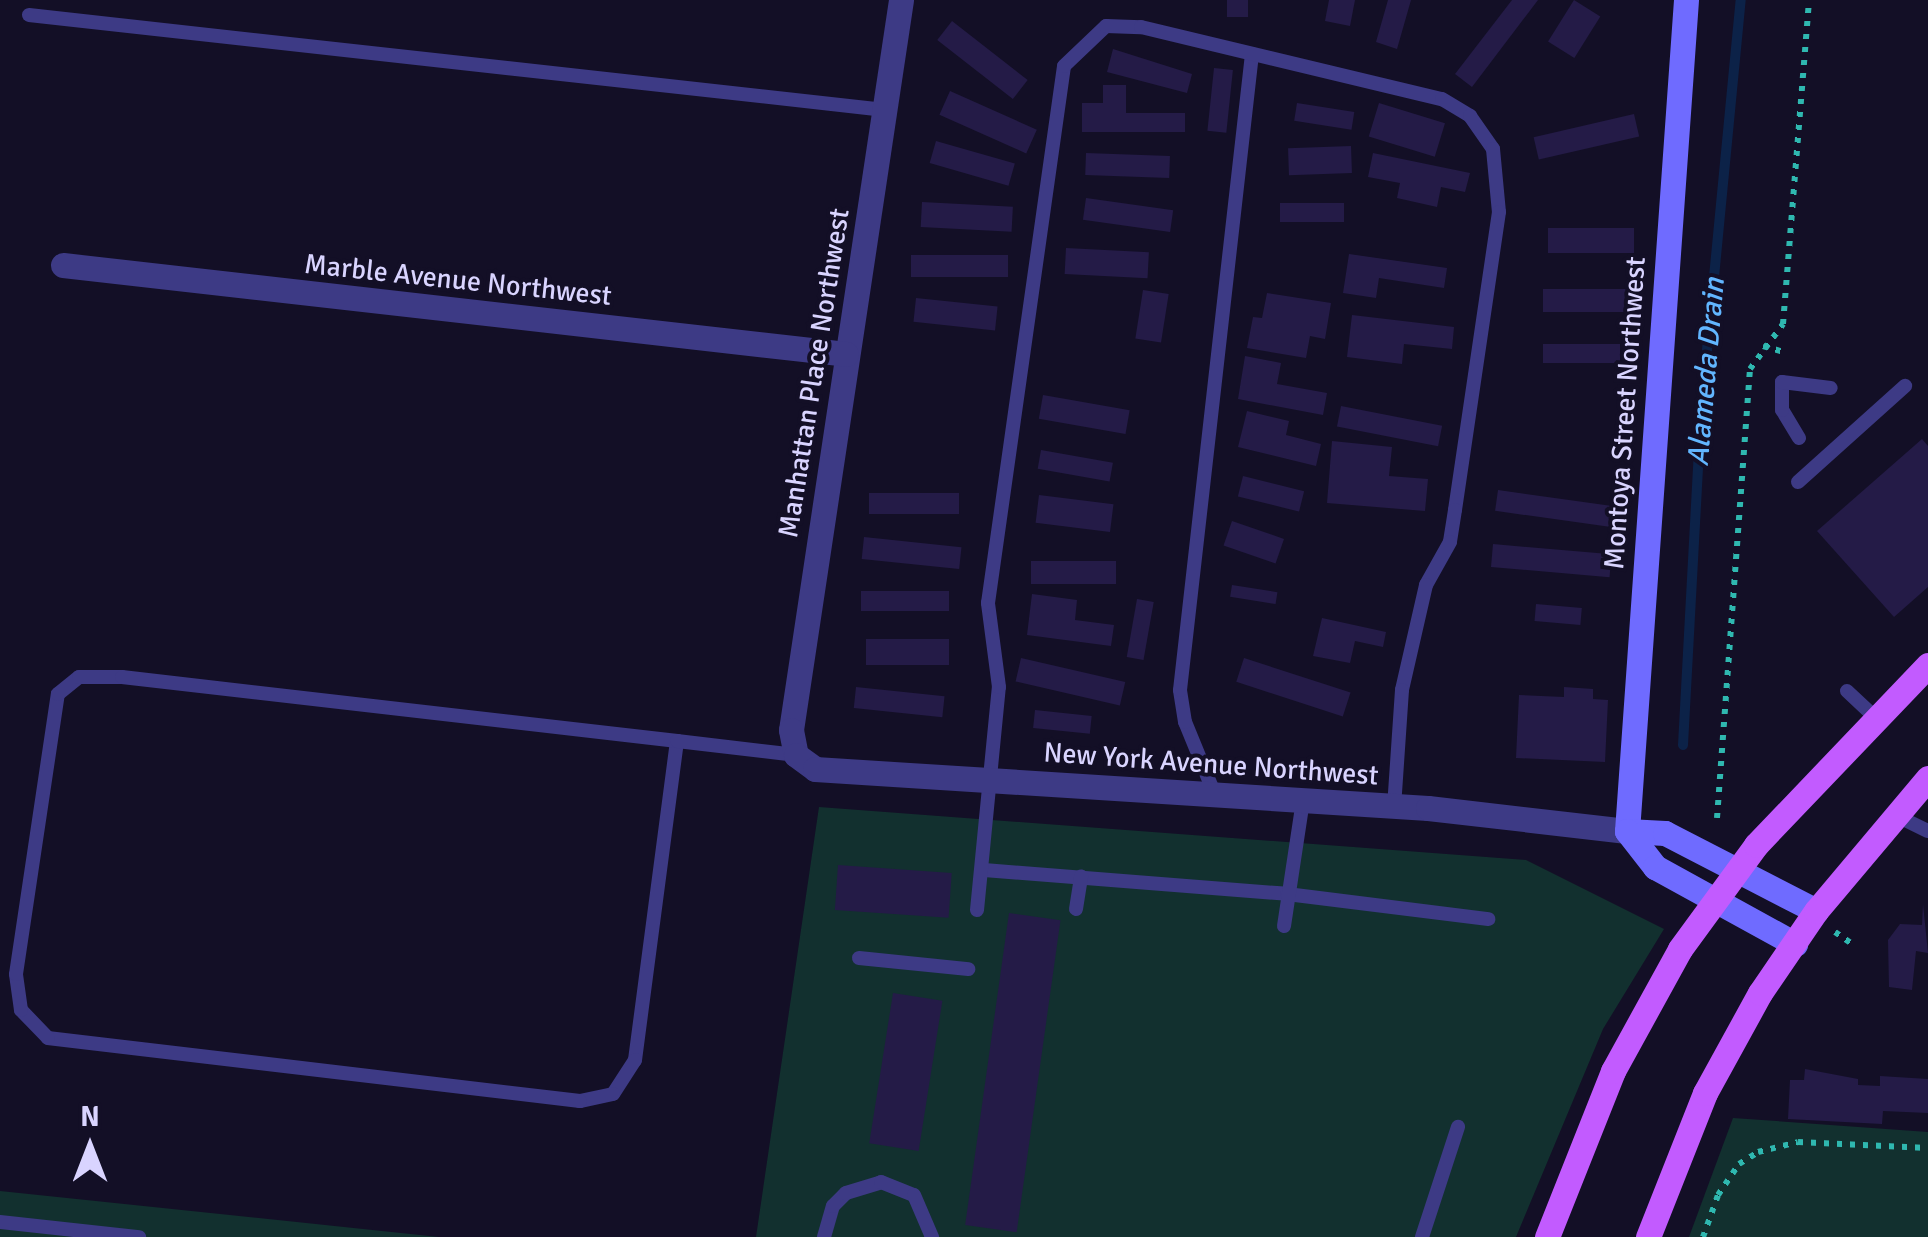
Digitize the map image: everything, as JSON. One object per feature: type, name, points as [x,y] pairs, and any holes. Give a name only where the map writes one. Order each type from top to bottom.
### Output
[{"type":"main road","points":[[1548,1237],[1613,1071],[1680,949],[1739,867],[1928,665]]},
{"type":"main road","points":[[1648,1237],[1705,1093],[1795,944],[1816,912],[1928,778]]},
{"type":"street","name":"Manhattan Place Northwest","points":[[796,755],[791,730],[900,0]]},
{"type":"street","name":"Montoya Street Northwest","points":[[1627,831],[1686,0]]},
{"type":"street","name":"Marble Avenue Northwest","points":[[63,266],[846,354]]},
{"type":"street","name":"New York Avenue Northwest","points":[[796,755],[814,769],[1394,806],[1665,833],[1739,867],[1816,912]]},
{"type":"street","points":[[1627,831],[1655,867],[1795,944]]},
{"type":"lane","points":[[29,14],[885,110]]},
{"type":"lane","points":[[977,910],[984,870],[999,687],[988,603],[1064,66],[1106,26],[1141,27],[1442,99],[1470,116],[1493,149],[1499,212],[1455,510],[1450,542],[1426,584],[1402,690],[1394,806]]},
{"type":"lane","points":[[1214,795],[1185,722],[1180,690],[1252,54]]},
{"type":"lane","points":[[1799,438],[1782,410],[1782,382],[1831,388]]},
{"type":"lane","points":[[1798,482],[1904,386]]},
{"type":"lane","points":[[677,741],[636,1060],[613,1094],[580,1102],[48,1038],[21,1010],[16,974],[58,694],[79,677],[677,741],[796,755]]},
{"type":"lane","points":[[1847,691],[1876,718]]},
{"type":"lane","points":[[1284,926],[1303,800]]},
{"type":"lane","points":[[1897,816],[1928,831]]},
{"type":"lane","points":[[984,870],[1287,894],[1488,919]]},
{"type":"lane","points":[[1076,909],[1082,876]]},
{"type":"lane","points":[[859,958],[968,969]]},
{"type":"lane","points":[[1422,1237],[1458,1127]]},
{"type":"lane","points":[[824,1237],[833,1206],[846,1192],[881,1182],[914,1196],[932,1237]]},
{"type":"lane","points":[[0,1222],[139,1237]]},
{"type":"path","points":[[1764,346],[1787,353]]},
{"type":"path","points":[[1834,931],[1852,944]]},
{"type":"path","points":[[1704,1237],[1718,1195],[1739,1164],[1758,1152],[1798,1142],[1928,1148]]},
{"type":"green space","points":[[819,807],[1526,860],[1664,929],[1603,1029],[1516,1237],[756,1237]]},
{"type":"green space","points":[[1733,1118],[1928,1132],[1928,1237],[1689,1237]]},
{"type":"green space","points":[[0,1191],[439,1237],[0,1237]]},
{"type":"building","points":[[1227,0],[1248,0],[1248,17],[1227,17]]},
{"type":"building","points":[[1329,0],[1355,0],[1350,26],[1325,21]]},
{"type":"building","points":[[1388,0],[1411,0],[1397,49],[1376,42]]},
{"type":"building","points":[[1512,0],[1538,0],[1472,87],[1455,74]]},
{"type":"building","points":[[1574,0],[1600,16],[1574,58],[1548,42]]},
{"type":"building","points":[[952,21],[1028,80],[1013,99],[937,40]]},
{"type":"building","points":[[1113,49],[1192,74],[1187,93],[1107,72]]},
{"type":"building","points":[[1214,68],[1233,70],[1226,133],[1207,131]]},
{"type":"building","points":[[1103,85],[1126,85],[1126,113],[1185,113],[1185,132],[1082,132],[1082,103],[1103,103]]},
{"type":"building","points":[[950,91],[1037,130],[1026,153],[939,115]]},
{"type":"building","points":[[1297,103],[1354,112],[1351,130],[1294,121]]},
{"type":"building","points":[[1379,103],[1445,123],[1435,157],[1369,136]]},
{"type":"building","points":[[1634,114],[1639,136],[1539,160],[1534,137]]},
{"type":"building","points":[[936,141],[1015,164],[1008,186],[930,163]]},
{"type":"building","points":[[1351,146],[1352,173],[1289,175],[1288,148]]},
{"type":"building","points":[[1086,153],[1170,156],[1169,178],[1085,175]]},
{"type":"building","points":[[1373,153],[1470,173],[1465,192],[1441,187],[1437,207],[1397,198],[1400,183],[1368,177]]},
{"type":"building","points":[[1086,198],[1173,210],[1170,232],[1083,220]]},
{"type":"building","points":[[922,202],[1013,207],[1012,232],[921,227]]},
{"type":"building","points":[[1280,203],[1344,203],[1344,222],[1280,222]]},
{"type":"building","points":[[1548,228],[1634,228],[1634,253],[1548,253]]},
{"type":"building","points":[[1066,248],[1149,252],[1148,278],[1065,274]]},
{"type":"building","points":[[1349,254],[1447,268],[1444,288],[1379,278],[1376,298],[1343,293]]},
{"type":"building","points":[[911,255],[1008,255],[1008,277],[911,277]]},
{"type":"building","points":[[1543,289],[1628,289],[1628,312],[1543,312]]},
{"type":"building","points":[[1143,290],[1169,294],[1161,342],[1135,338]]},
{"type":"building","points":[[1267,293],[1331,303],[1325,339],[1310,336],[1306,358],[1247,348],[1253,317],[1262,318]]},
{"type":"building","points":[[916,298],[998,307],[995,330],[913,322]]},
{"type":"building","points":[[1352,315],[1454,327],[1452,349],[1404,344],[1402,364],[1347,357]]},
{"type":"building","points":[[1543,344],[1620,344],[1620,363],[1543,363]]},
{"type":"building","points":[[1245,356],[1281,363],[1277,384],[1327,393],[1323,415],[1238,399]]},
{"type":"building","points":[[1043,395],[1130,410],[1125,434],[1039,419]]},
{"type":"building","points":[[1341,406],[1442,426],[1438,446],[1337,427]]},
{"type":"building","points":[[1247,411],[1289,421],[1286,435],[1321,444],[1316,466],[1238,447]]},
{"type":"building","points":[[1922,439],[1928,446],[1928,587],[1894,617],[1817,531]]},
{"type":"building","points":[[1332,441],[1392,447],[1389,476],[1428,479],[1425,511],[1327,503]]},
{"type":"building","points":[[1041,450],[1113,463],[1110,481],[1038,469]]},
{"type":"building","points":[[1243,476],[1304,491],[1299,512],[1238,496]]},
{"type":"building","points":[[1498,490],[1614,506],[1611,527],[1495,511]]},
{"type":"building","points":[[869,493],[959,493],[959,514],[869,514]]},
{"type":"building","points":[[1039,495],[1113,504],[1110,532],[1036,523]]},
{"type":"building","points":[[1232,521],[1284,539],[1276,563],[1224,546]]},
{"type":"building","points":[[864,537],[961,547],[959,569],[862,559]]},
{"type":"building","points":[[1493,544],[1612,554],[1610,577],[1491,567]]},
{"type":"building","points":[[1031,561],[1116,561],[1116,584],[1031,584]]},
{"type":"building","points":[[1232,585],[1277,592],[1276,604],[1230,597]]},
{"type":"building","points":[[861,591],[949,591],[949,611],[861,611]]},
{"type":"building","points":[[1032,594],[1077,600],[1075,620],[1114,625],[1111,646],[1027,635]]},
{"type":"building","points":[[1137,599],[1154,602],[1143,660],[1127,657]]},
{"type":"building","points":[[1536,604],[1582,608],[1580,625],[1535,621]]},
{"type":"building","points":[[1322,618],[1386,632],[1383,647],[1355,641],[1350,663],[1313,656]]},
{"type":"building","points":[[866,639],[949,639],[949,665],[866,665]]},
{"type":"building","points":[[1021,658],[1125,682],[1120,705],[1016,681]]},
{"type":"building","points":[[1244,658],[1351,693],[1343,716],[1236,682]]},
{"type":"building","points":[[856,687],[945,696],[942,717],[854,708]]},
{"type":"building","points":[[1564,687],[1593,689],[1593,699],[1608,700],[1605,762],[1516,758],[1519,695],[1564,697]]},
{"type":"building","points":[[1035,710],[1092,716],[1090,734],[1033,728]]},
{"type":"building","points":[[838,865],[952,873],[949,918],[835,910]]},
{"type":"building","points":[[1923,904],[1928,953],[1916,951],[1912,990],[1889,987],[1888,940],[1900,924],[1922,925]]},
{"type":"building","points":[[1009,913],[1060,920],[1017,1232],[965,1225]]},
{"type":"building","points":[[893,993],[942,1001],[919,1151],[869,1143]]},
{"type":"building","points":[[1805,1069],[1858,1079],[1858,1085],[1880,1086],[1880,1076],[1928,1079],[1928,1113],[1883,1111],[1882,1124],[1788,1119],[1790,1080],[1804,1080]]},
{"type":"waterway","name":"Alameda Drain","points":[[1683,745],[1701,412],[1741,0]]}]
